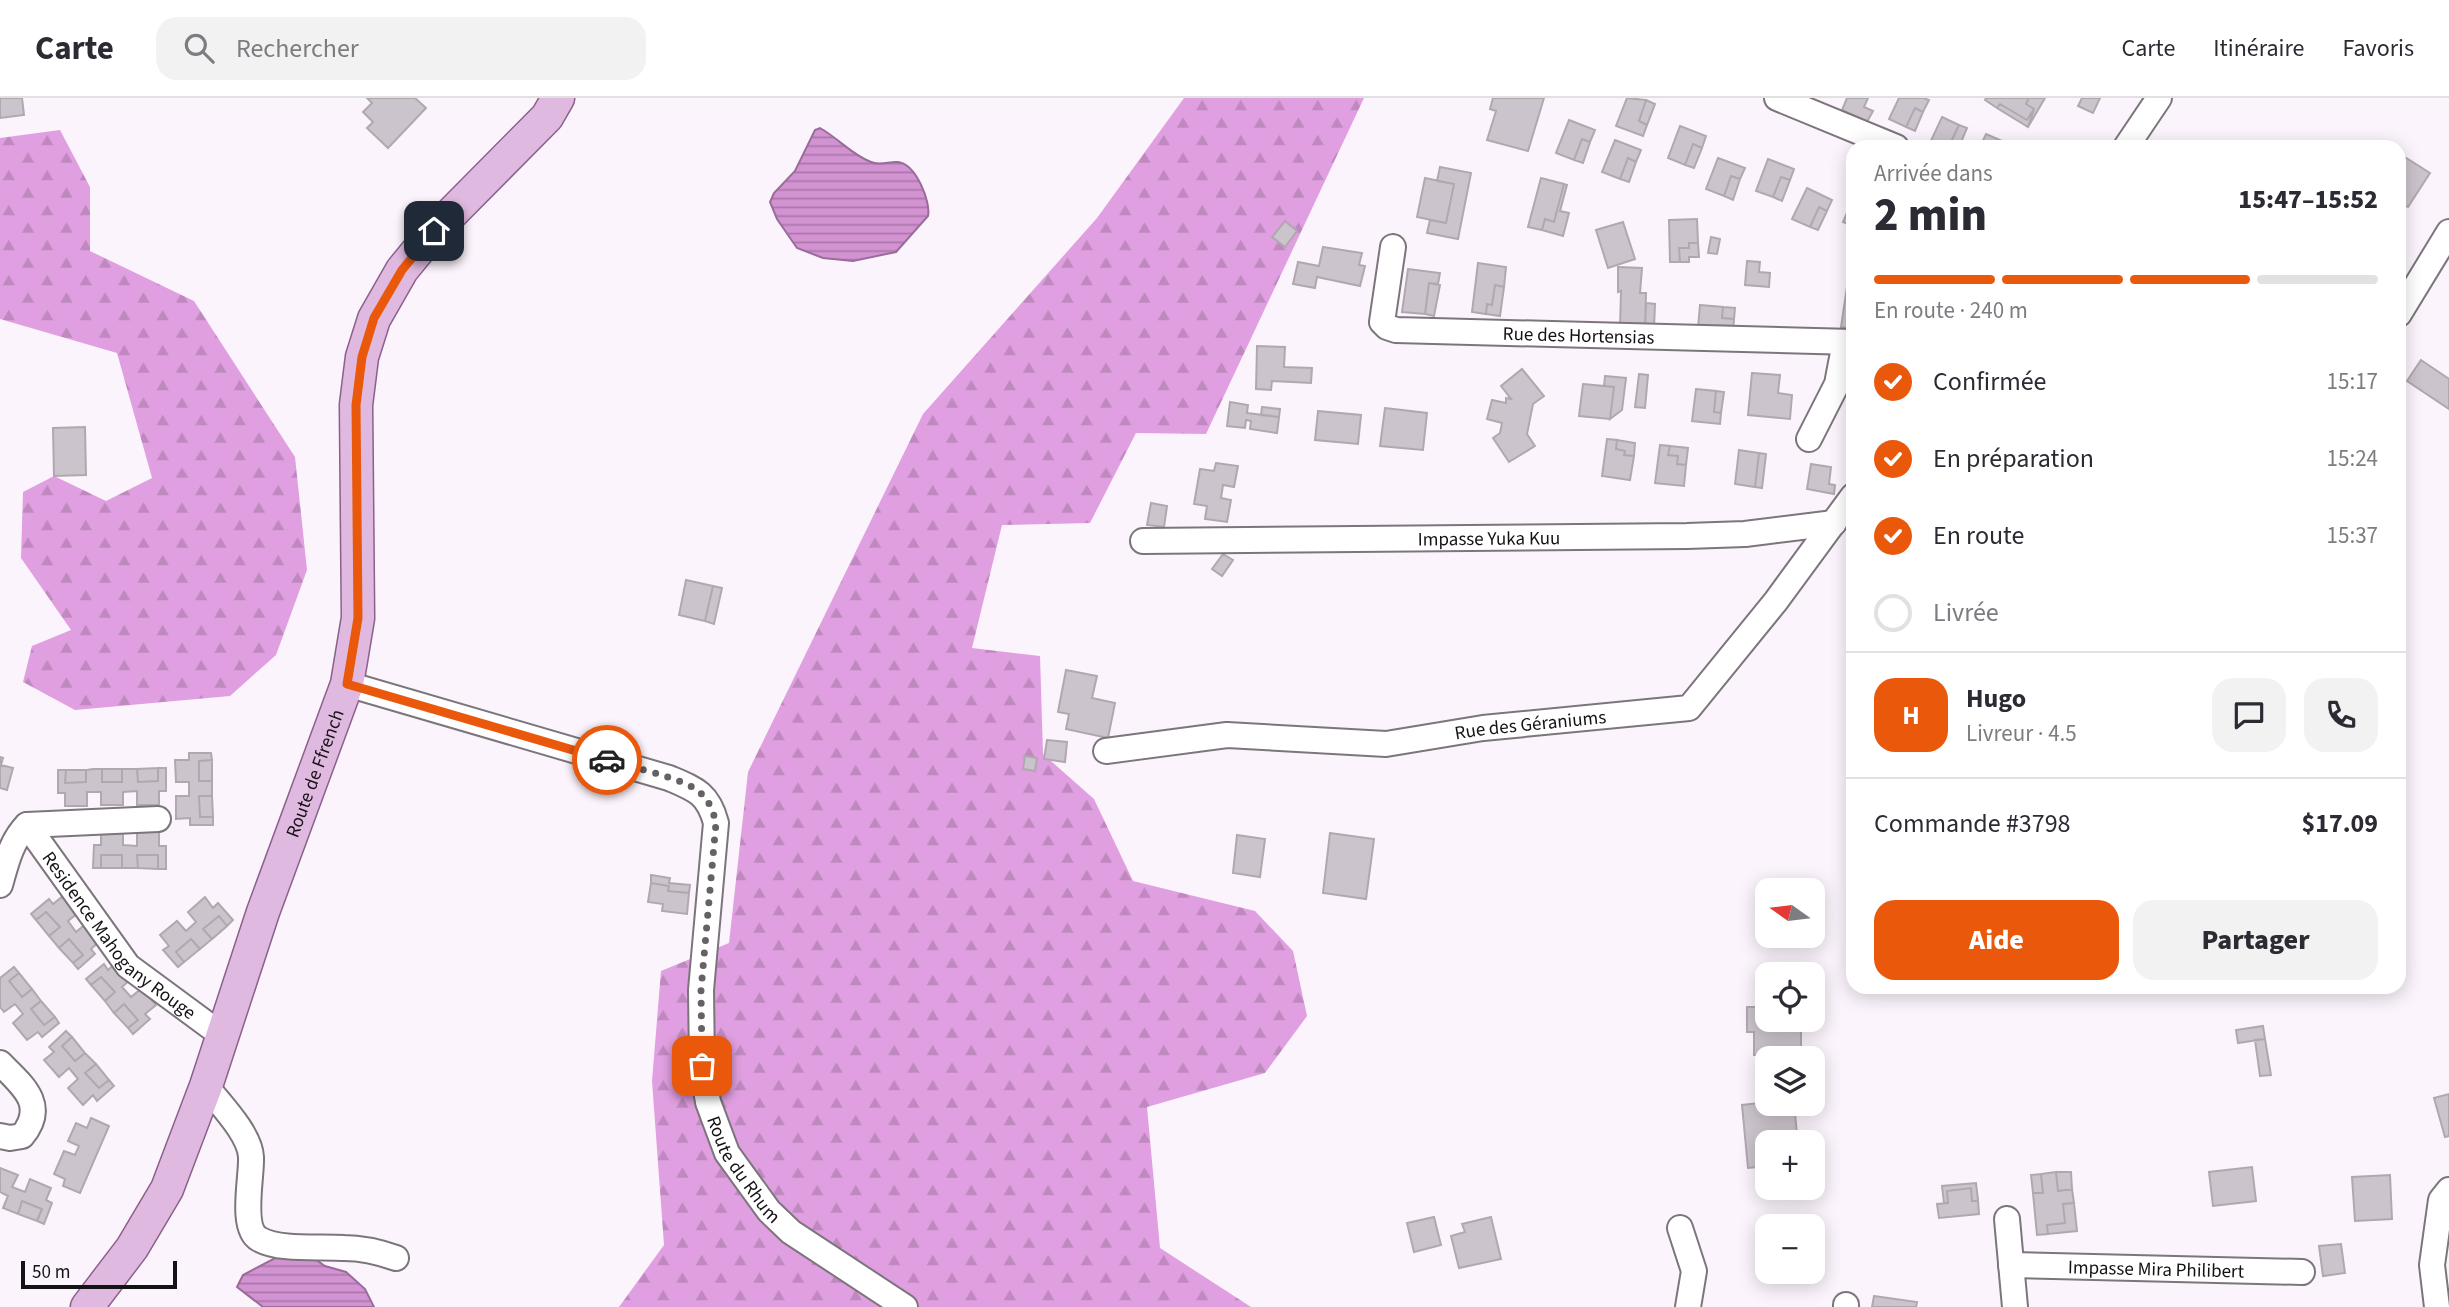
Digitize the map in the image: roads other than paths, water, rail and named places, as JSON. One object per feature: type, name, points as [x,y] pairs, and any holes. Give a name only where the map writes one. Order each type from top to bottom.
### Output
[{"type":"main road","name":"Route de Ffrench","points":[[88,1307],[132,1248],[167,1189],[206,1086],[263,912],[347,684],[358,618],[356,405],[362,357],[374,318],[402,270],[434,231],[547,117],[558,98]]},
{"type":"street","points":[[1777,98],[1879,140]]},
{"type":"street","points":[[2131,140],[2159,98]]},
{"type":"street","points":[[2406,303],[2449,232]]},
{"type":"street","name":"Rue des Hortensias","points":[[1393,247],[1382,322],[1396,330],[1846,342]]},
{"type":"street","points":[[1808,439],[1837,384],[1846,352]]},
{"type":"street","name":"Rue des Géraniums","points":[[1106,751],[1227,735],[1386,744],[1483,728],[1689,708],[1776,601],[1846,506]]},
{"type":"street","name":"Impasse Yuka Kuu","points":[[1143,541],[1688,536],[1745,534],[1834,523]]},
{"type":"street","name":"Route du Rhum","points":[[347,684],[669,778],[697,790],[712,807],[716,823],[701,990],[702,1066],[708,1102],[727,1153],[769,1211],[791,1232],[905,1307]]},
{"type":"street","points":[[0,885],[11,850],[27,825],[158,818]]},
{"type":"street","name":"Residence Mahogany Rouge","points":[[27,825],[128,966],[223,1036]]},
{"type":"street","points":[[0,1063],[27,1090],[33,1104],[30,1127],[22,1136],[0,1136]]},
{"type":"street","points":[[206,1086],[246,1139],[251,1155],[248,1216],[251,1232],[260,1240],[292,1247],[345,1248],[372,1251],[396,1258]]},
{"type":"street","points":[[2437,1307],[2432,1265],[2441,1199],[2449,1190]]},
{"type":"street","points":[[2007,1219],[2015,1307]]},
{"type":"street","points":[[1680,1228],[1694,1271],[1688,1307]]},
{"type":"street","name":"Impasse Mira Philibert","points":[[2011,1265],[2302,1272]]}]
